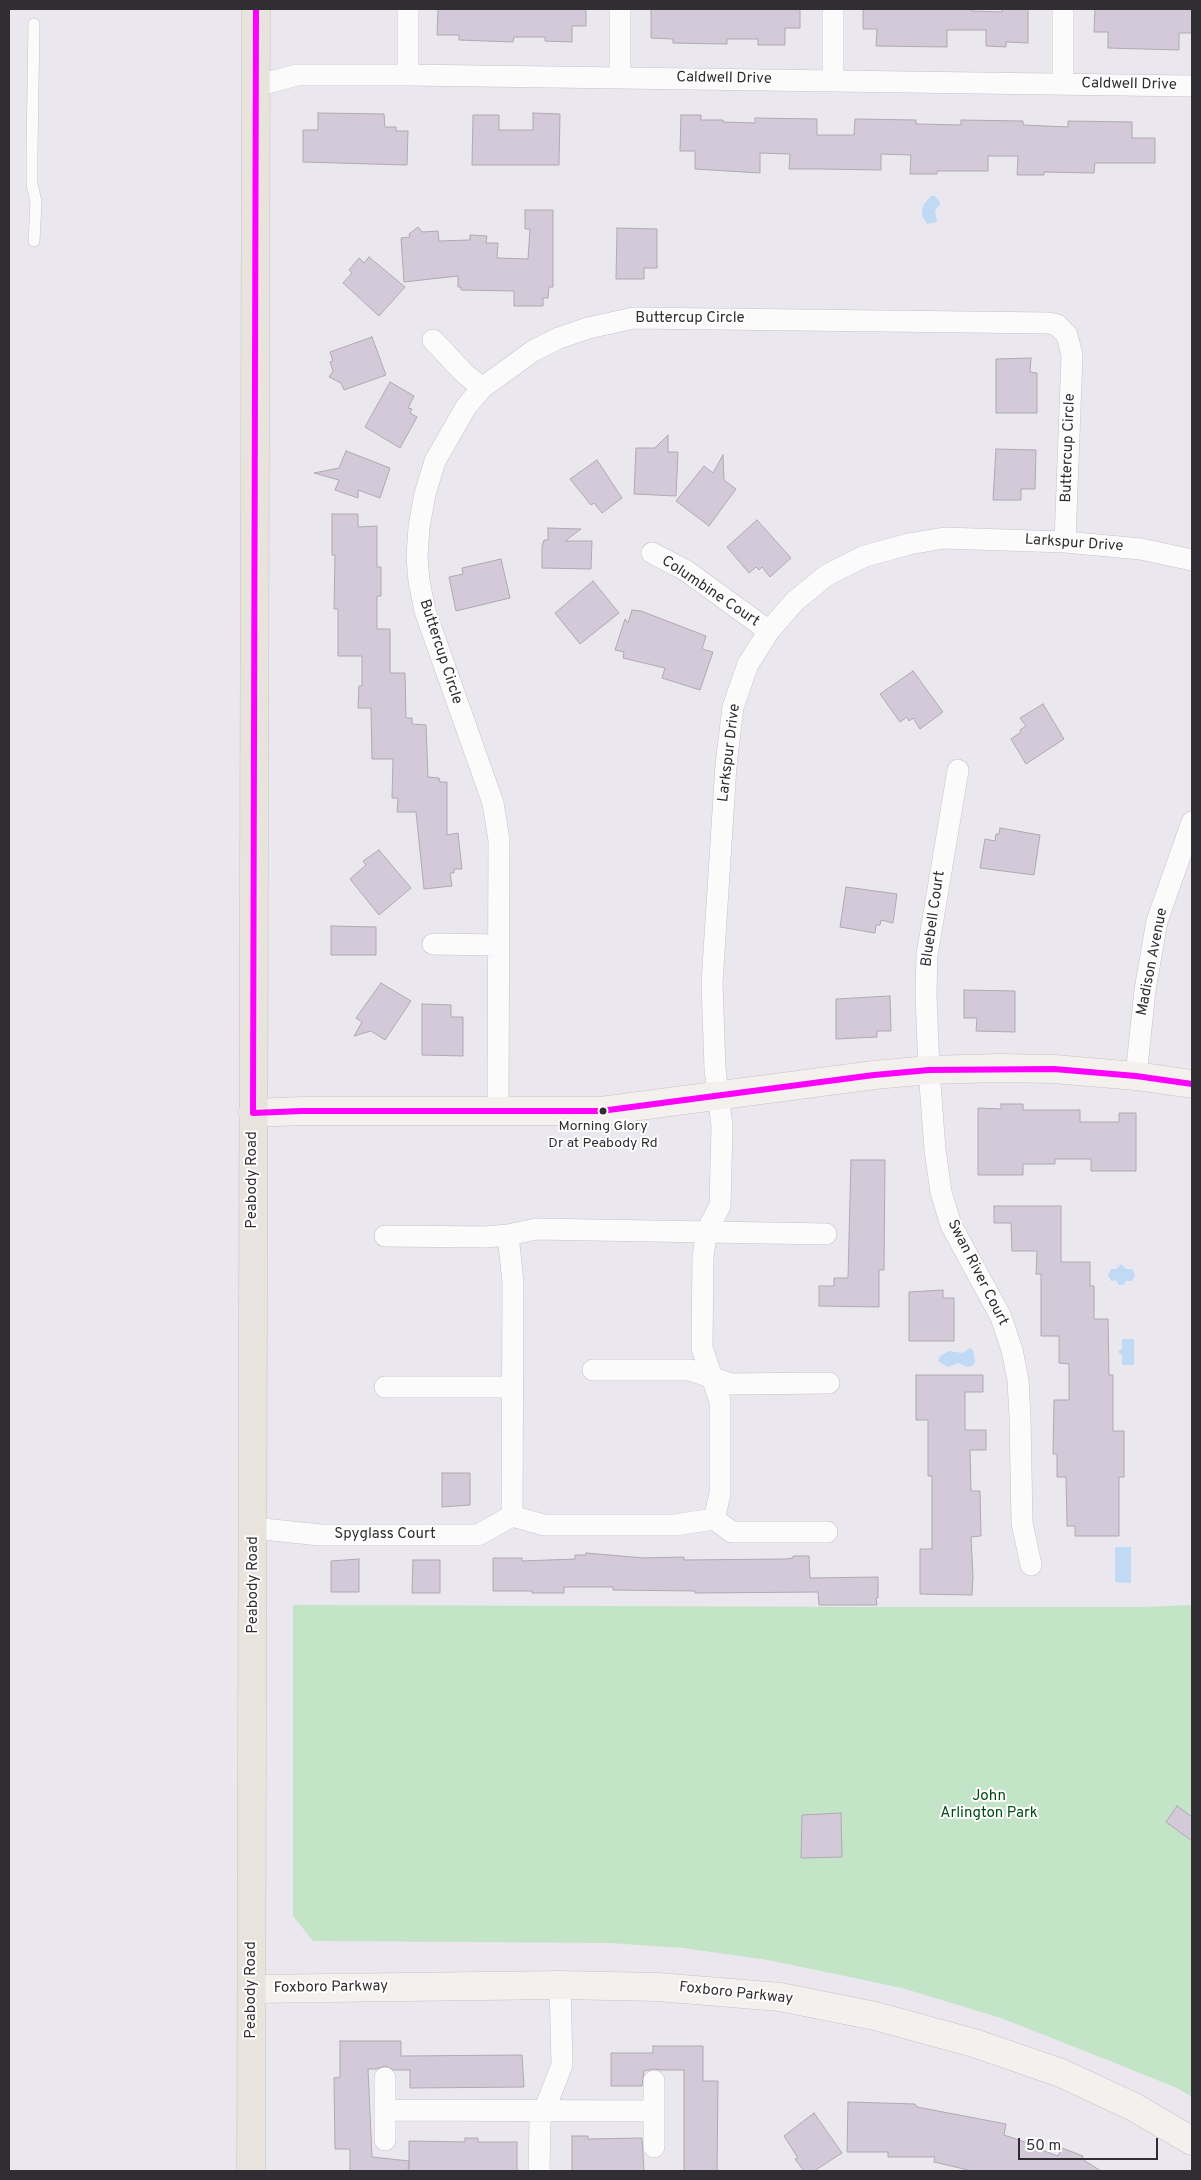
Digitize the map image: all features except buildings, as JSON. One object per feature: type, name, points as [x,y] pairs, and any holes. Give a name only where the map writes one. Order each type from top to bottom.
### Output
[{"type":"main road","name":"Peabody Road","points":[[251,2171],[254,1528],[253,1113],[256,9]]},
{"type":"main road","points":[[253,1113],[302,1111],[601,1111],[929,1070],[1054,1069],[1136,1076],[1192,1084]]},
{"type":"main road","name":"Foxboro Parkway","points":[[252,1989],[658,1987],[780,1997],[876,2016],[974,2043],[1060,2073],[1134,2107],[1192,2141]]},
{"type":"street","points":[[408,9],[408,75]]},
{"type":"street","points":[[620,9],[620,78]]},
{"type":"street","points":[[833,9],[833,80]]},
{"type":"street","points":[[1063,9],[1063,84]]},
{"type":"street","name":"Caldwell Drive","points":[[256,86],[297,75],[833,80],[1192,86]]},
{"type":"street","name":"Buttercup Circle","points":[[498,1112],[499,840],[493,803],[424,611],[417,557],[423,502],[434,462],[466,407],[482,388],[533,350],[559,338],[588,328],[634,318],[1049,323],[1057,325],[1067,335],[1072,356],[1065,542]]},
{"type":"street","points":[[433,340],[464,373],[482,388]]},
{"type":"street","name":"Larkspur Drive","points":[[714,1519],[720,1494],[720,1401],[702,1348],[703,1256],[707,1230],[720,1206],[722,1126],[715,1069],[712,983],[726,765],[733,707],[748,664],[769,631],[795,601],[827,575],[865,556],[909,544],[944,538],[1065,542],[1141,549],[1192,560]]},
{"type":"street","name":"Columbine Court","points":[[652,553],[684,570],[769,631]]},
{"type":"street","name":"Bluebell Court","points":[[929,1070],[926,995],[928,955],[958,770]]},
{"type":"street","name":"Madison Avenue","points":[[1136,1076],[1144,990],[1158,920],[1192,822]]},
{"type":"street","points":[[433,944],[498,945]]},
{"type":"street","name":"Swan River Court","points":[[929,1070],[941,1192],[951,1226],[1001,1317],[1012,1350],[1018,1380],[1022,1523],[1031,1566]]},
{"type":"street","points":[[386,1236],[508,1235],[536,1229],[707,1230],[826,1234]]},
{"type":"street","points":[[508,1235],[513,1282],[512,1516],[544,1525],[676,1525],[714,1519],[732,1532],[827,1532]]},
{"type":"street","points":[[593,1370],[690,1370],[731,1384],[829,1383]]},
{"type":"street","points":[[386,1387],[512,1387]]},
{"type":"street","name":"Spyglass Court","points":[[254,1528],[320,1534],[478,1535],[512,1516]]},
{"type":"street","points":[[540,2171],[540,2121],[562,2066],[560,1986]]},
{"type":"street","points":[[385,2140],[386,2078]]},
{"type":"street","points":[[654,2081],[654,2147]]},
{"type":"street","points":[[385,2110],[654,2111]]},
{"type":"lane","points":[[34,24],[32,151],[32,184],[36,202],[34,241]]},
{"type":"green space","name":"John Arlington Park","points":[[293,1605],[1141,1607],[1192,1605],[1192,2097],[1177,2088],[1001,2018],[902,1988],[768,1960],[683,1948],[610,1943],[313,1941],[293,1916]]},
{"type":"water","points":[[931,196],[935,196],[940,205],[935,210],[937,222],[927,224],[922,216],[922,210],[924,204]]},
{"type":"water","points":[[1121,1264],[1126,1269],[1132,1269],[1135,1275],[1132,1281],[1126,1281],[1123,1285],[1119,1285],[1116,1280],[1111,1281],[1108,1275],[1111,1269],[1116,1269]]},
{"type":"water","points":[[1122,1339],[1134,1339],[1134,1365],[1122,1365],[1122,1355],[1118,1352],[1122,1348]]},
{"type":"water","points":[[970,1348],[973,1350],[975,1362],[972,1366],[967,1367],[958,1363],[948,1367],[938,1361],[940,1356],[949,1351],[962,1353]]},
{"type":"water","points":[[1115,1547],[1131,1547],[1131,1583],[1115,1582]]},
{"type":"transit line","points":[[256,9],[253,1113],[302,1111],[601,1111],[874,1075],[929,1070],[1054,1069],[1136,1076],[1192,1084]]},
{"type":"place","name":"Morning Glory Dr at Peabody Rd","points":[[603,1111]]}]
